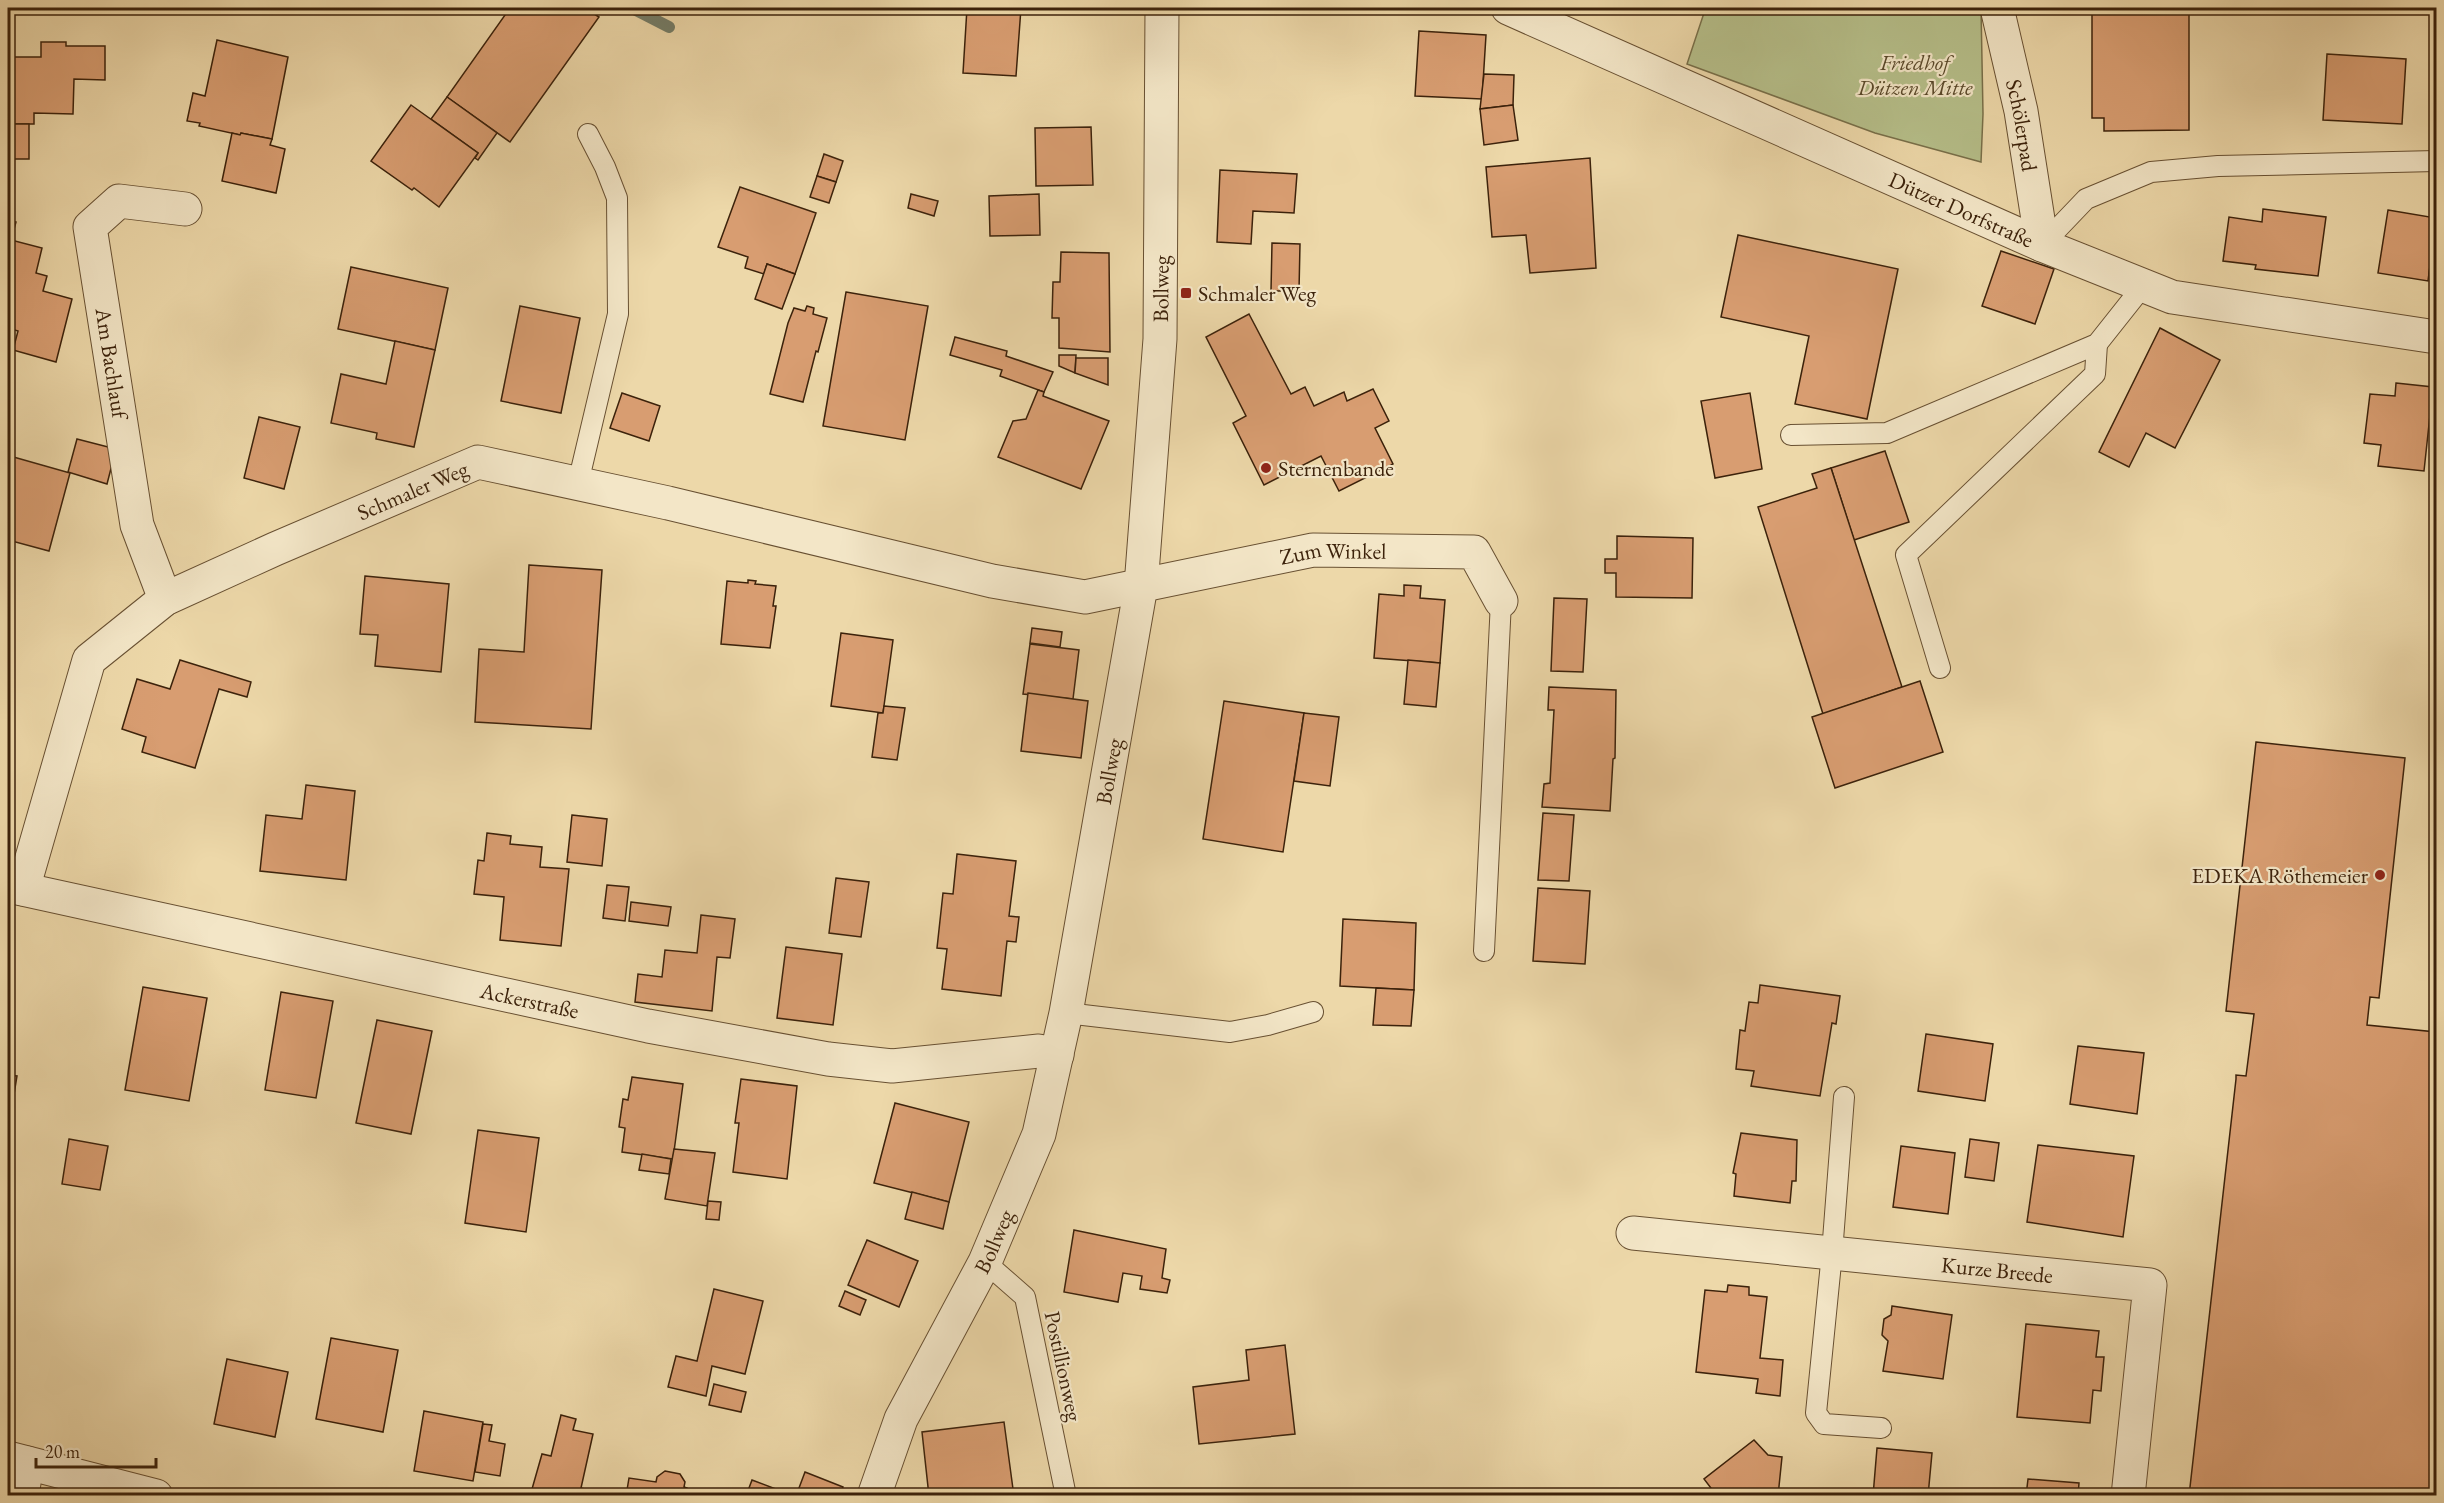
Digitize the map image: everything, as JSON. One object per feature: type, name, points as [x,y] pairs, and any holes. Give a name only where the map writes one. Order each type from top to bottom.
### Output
[{"type":"street","name":"Bollweg","points":[[874,1496],[901,1419],[985,1262],[1039,1134],[1058,1055],[1141,586],[1160,339],[1162,8]]},
{"type":"street","name":"Dützer Dorfstraße","points":[[1508,8],[1546,16],[2042,245],[2172,297],[2436,336]]},
{"type":"street","name":"Schölerpad","points":[[1997,8],[2021,111],[2042,245]]},
{"type":"street","name":"Am Bachlauf","points":[[165,599],[138,525],[90,227],[118,201],[185,209]]},
{"type":"street","name":"Schmaler Weg","points":[[15,888],[89,660],[165,599],[478,462],[680,506],[992,580],[1085,597],[1141,586]]},
{"type":"street","name":"Zum Winkel","points":[[1141,586],[1313,550],[1474,552],[1501,602]]},
{"type":"street","name":"Ackerstraße","points":[[15,888],[648,1026],[828,1059],[892,1066],[1039,1051],[1058,1055]]},
{"type":"street","name":"Kurze Breede","points":[[1633,1233],[2150,1285],[2128,1496]]},
{"type":"street","points":[[22,1496],[17,1461],[156,1496]]},
{"type":"lane","points":[[578,483],[618,314],[617,198],[605,167],[588,134]]},
{"type":"lane","points":[[2042,245],[2086,199],[2151,172],[2218,166],[2436,161]]},
{"type":"lane","points":[[1791,435],[1887,433],[2097,344],[2143,286]]},
{"type":"lane","points":[[1940,668],[1906,555],[2095,374],[2097,344]]},
{"type":"lane","points":[[1484,951],[1501,602]]},
{"type":"lane","points":[[1066,1013],[1230,1032],[1268,1025],[1313,1012]]},
{"type":"lane","points":[[1844,1097],[1832,1253],[1816,1413],[1824,1424],[1881,1428]]},
{"type":"lane","name":"Postillionweg","points":[[985,1262],[1025,1297],[1066,1496]]},
{"type":"green space","name":"Friedhof Dützen Mitte","points":[[1700,8],[1981,8],[1983,114],[1981,162],[1875,133],[1687,64],[1705,10]]},
{"type":"building","points":[[510,8],[585,8],[599,17],[510,142],[447,97]]},
{"type":"building","points":[[967,8],[1021,8],[1016,76],[963,73]]},
{"type":"building","points":[[2092,8],[2189,8],[2189,130],[2104,131],[2104,118],[2092,118]]},
{"type":"building","points":[[1419,31],[1486,35],[1482,99],[1415,96]]},
{"type":"building","points":[[217,40],[288,57],[272,139],[241,133],[240,135],[187,121],[193,93],[205,96]]},
{"type":"building","points":[[41,42],[66,42],[66,46],[105,46],[105,80],[74,79],[73,114],[34,113],[34,124],[8,124],[8,57],[41,57]]},
{"type":"building","points":[[2327,54],[2406,59],[2402,124],[2323,120]]},
{"type":"building","points":[[1484,74],[1514,75],[1513,105],[1480,109]]},
{"type":"building","points":[[447,97],[497,133],[478,160],[475,158],[478,153],[431,119]]},
{"type":"building","points":[[411,105],[478,153],[439,207],[371,161]]},
{"type":"building","points":[[1513,105],[1518,140],[1484,145],[1480,109]]},
{"type":"building","points":[[8,124],[29,124],[29,159],[8,159]]},
{"type":"building","points":[[1091,127],[1093,185],[1036,186],[1035,128]]},
{"type":"building","points":[[232,133],[272,139],[270,145],[285,149],[276,193],[222,181]]},
{"type":"building","points":[[824,154],[843,161],[836,182],[817,176]]},
{"type":"building","points":[[1590,158],[1596,268],[1530,273],[1526,235],[1492,237],[1486,167]]},
{"type":"building","points":[[1220,170],[1297,174],[1294,213],[1253,211],[1251,244],[1217,242]]},
{"type":"building","points":[[817,176],[836,182],[829,203],[810,197]]},
{"type":"building","points":[[740,187],[816,213],[795,274],[767,264],[764,274],[745,268],[748,257],[718,247]]},
{"type":"building","points":[[911,194],[938,201],[934,216],[908,208]]},
{"type":"building","points":[[1039,194],[1040,235],[990,236],[989,196]]},
{"type":"building","points":[[2263,209],[2326,217],[2318,276],[2255,269],[2256,265],[2223,261],[2229,217],[2262,222]]},
{"type":"building","points":[[2388,210],[2436,218],[2428,281],[2378,273]]},
{"type":"building","points":[[8,220],[16,222],[11,240],[42,248],[36,273],[47,276],[43,291],[72,299],[56,362],[13,350],[18,331],[8,328]]},
{"type":"building","points":[[2436,226],[2436,275],[2429,274]]},
{"type":"building","points":[[1738,235],[1898,269],[1867,419],[1795,404],[1809,336],[1721,317]]},
{"type":"building","points":[[1272,243],[1300,244],[1299,291],[1271,291]]},
{"type":"building","points":[[2001,251],[2054,269],[2035,324],[1982,306]]},
{"type":"building","points":[[1061,252],[1109,253],[1110,352],[1059,348],[1059,318],[1052,318],[1053,282],[1060,282]]},
{"type":"building","points":[[767,264],[795,274],[782,309],[755,299]]},
{"type":"building","points":[[351,267],[448,288],[435,350],[338,329]]},
{"type":"building","points":[[846,292],[928,306],[905,440],[823,426]]},
{"type":"building","points":[[520,306],[580,318],[561,413],[501,401]]},
{"type":"building","points":[[807,306],[814,308],[813,314],[827,318],[803,402],[770,394],[794,308],[805,311]]},
{"type":"building","points":[[1249,314],[1291,394],[1305,387],[1314,406],[1344,392],[1347,401],[1373,389],[1389,421],[1375,428],[1393,464],[1339,491],[1321,456],[1264,485],[1233,423],[1246,416],[1206,337]]},
{"type":"building","points":[[2160,328],[2220,360],[2175,448],[2146,433],[2129,467],[2099,452]]},
{"type":"building","points":[[955,337],[1007,351],[1006,356],[1053,372],[1044,392],[1000,376],[1002,370],[950,355]]},
{"type":"building","points":[[395,341],[435,350],[414,447],[376,439],[377,433],[331,423],[341,374],[386,384]]},
{"type":"building","points":[[1059,355],[1076,355],[1075,373],[1059,366]]},
{"type":"building","points":[[1076,358],[1108,358],[1108,385],[1075,373]]},
{"type":"building","points":[[2396,383],[2433,387],[2424,471],[2378,466],[2381,445],[2364,443],[2370,394],[2395,396]]},
{"type":"building","points":[[1038,390],[1044,392],[1043,396],[1109,421],[1081,489],[998,457],[1013,421],[1026,419]]},
{"type":"building","points":[[622,393],[660,406],[649,441],[610,428]]},
{"type":"building","points":[[1750,393],[1762,469],[1715,478],[1701,401]]},
{"type":"building","points":[[259,417],[300,427],[284,489],[244,478]]},
{"type":"building","points":[[77,439],[116,449],[107,484],[68,472]]},
{"type":"building","points":[[1885,451],[1909,522],[1854,540],[1831,468]]},
{"type":"building","points":[[10,456],[70,473],[49,551],[8,540]]},
{"type":"building","points":[[1831,468],[1902,687],[1823,714],[1758,507],[1817,488],[1812,474]]},
{"type":"building","points":[[1617,536],[1693,538],[1692,598],[1616,597],[1616,573],[1605,573],[1605,559],[1617,559]]},
{"type":"building","points":[[529,565],[602,570],[591,729],[475,722],[479,649],[524,652]]},
{"type":"building","points":[[365,576],[449,584],[441,672],[375,666],[378,635],[360,634]]},
{"type":"building","points":[[748,580],[756,581],[755,584],[776,586],[773,606],[776,606],[770,648],[721,644],[727,581],[748,583]]},
{"type":"building","points":[[1404,585],[1421,586],[1420,598],[1445,600],[1440,663],[1374,658],[1379,594],[1404,596]]},
{"type":"building","points":[[1554,598],[1587,599],[1583,672],[1551,671]]},
{"type":"building","points":[[8,623],[14,624],[13,671],[8,671]]},
{"type":"building","points":[[1032,628],[1062,632],[1060,647],[1030,643]]},
{"type":"building","points":[[841,633],[893,640],[883,713],[831,706]]},
{"type":"building","points":[[1030,644],[1079,650],[1073,699],[1023,694]]},
{"type":"building","points":[[180,660],[251,682],[247,697],[219,689],[195,768],[142,752],[146,737],[122,729],[137,679],[170,689]]},
{"type":"building","points":[[1408,660],[1440,663],[1436,707],[1404,704]]},
{"type":"building","points":[[1920,681],[1943,752],[1835,788],[1812,717]]},
{"type":"building","points":[[1549,687],[1616,690],[1615,758],[1613,759],[1610,811],[1542,807],[1544,784],[1550,783],[1554,710],[1548,710]]},
{"type":"building","points":[[1028,693],[1088,701],[1081,758],[1021,751]]},
{"type":"building","points":[[1224,701],[1304,713],[1283,852],[1203,839]]},
{"type":"building","points":[[884,706],[905,708],[897,760],[872,757],[878,713],[883,713]]},
{"type":"building","points":[[1304,713],[1339,717],[1330,786],[1294,781]]},
{"type":"building","points":[[2256,742],[2405,758],[2379,998],[2370,997],[2367,1025],[2436,1032],[2436,1460],[2433,1496],[2189,1496],[2236,1075],[2246,1076],[2254,1014],[2226,1011]]},
{"type":"building","points":[[306,785],[355,791],[346,880],[260,871],[266,815],[302,819]]},
{"type":"building","points":[[1543,813],[1574,815],[1569,881],[1538,880]]},
{"type":"building","points":[[572,815],[607,819],[602,866],[567,862]]},
{"type":"building","points":[[487,833],[511,836],[510,844],[542,847],[540,867],[569,869],[561,946],[500,940],[504,897],[474,894],[478,860],[484,861]]},
{"type":"building","points":[[957,854],[1016,861],[1009,916],[1019,917],[1016,942],[1007,941],[1001,996],[942,989],[947,949],[937,948],[943,893],[953,894]]},
{"type":"building","points":[[836,878],[869,882],[861,937],[829,933]]},
{"type":"building","points":[[607,885],[629,887],[625,921],[603,918]]},
{"type":"building","points":[[1538,888],[1590,891],[1585,964],[1533,961]]},
{"type":"building","points":[[631,902],[671,907],[668,926],[629,921]]},
{"type":"building","points":[[701,915],[735,919],[730,958],[717,957],[712,1011],[635,1002],[638,974],[662,977],[665,950],[697,953]]},
{"type":"building","points":[[1343,919],[1416,923],[1414,990],[1340,986]]},
{"type":"building","points":[[786,947],[842,954],[833,1025],[777,1018]]},
{"type":"building","points":[[1760,985],[1840,996],[1836,1024],[1832,1023],[1820,1096],[1751,1086],[1754,1071],[1736,1069],[1740,1030],[1745,1031],[1749,1002],[1758,1003]]},
{"type":"building","points":[[143,987],[207,998],[189,1101],[125,1090]]},
{"type":"building","points":[[1376,988],[1414,990],[1411,1026],[1373,1025]]},
{"type":"building","points":[[281,992],[333,1001],[316,1098],[265,1090]]},
{"type":"building","points":[[377,1020],[432,1031],[411,1134],[356,1123]]},
{"type":"building","points":[[1926,1034],[1993,1044],[1985,1101],[1918,1091]]},
{"type":"building","points":[[2078,1046],[2144,1053],[2137,1114],[2070,1104]]},
{"type":"building","points":[[8,1075],[17,1076],[8,1131]]},
{"type":"building","points":[[632,1077],[683,1084],[673,1159],[622,1152],[625,1128],[619,1127],[623,1099],[628,1100]]},
{"type":"building","points":[[741,1079],[797,1086],[787,1179],[733,1172],[739,1123],[735,1123]]},
{"type":"building","points":[[895,1103],[969,1122],[949,1202],[874,1183]]},
{"type":"building","points":[[478,1130],[539,1138],[526,1232],[465,1223]]},
{"type":"building","points":[[1741,1133],[1797,1140],[1796,1181],[1792,1181],[1790,1203],[1734,1196],[1736,1174],[1733,1173]]},
{"type":"building","points":[[69,1139],[108,1146],[100,1190],[62,1184]]},
{"type":"building","points":[[1970,1139],[1999,1143],[1994,1181],[1965,1177]]},
{"type":"building","points":[[2038,1145],[2134,1156],[2123,1237],[2027,1222]]},
{"type":"building","points":[[1901,1146],[1955,1153],[1948,1214],[1893,1207]]},
{"type":"building","points":[[674,1149],[715,1153],[707,1206],[665,1199]]},
{"type":"building","points":[[642,1154],[671,1159],[669,1174],[639,1170]]},
{"type":"building","points":[[912,1192],[949,1202],[943,1229],[905,1219]]},
{"type":"building","points":[[708,1201],[721,1202],[719,1220],[706,1219]]},
{"type":"building","points":[[1074,1230],[1166,1249],[1162,1278],[1170,1280],[1167,1293],[1140,1289],[1142,1276],[1123,1273],[1118,1302],[1064,1292]]},
{"type":"building","points":[[867,1240],[918,1261],[899,1307],[848,1285]]},
{"type":"building","points":[[1728,1285],[1749,1287],[1749,1295],[1767,1297],[1760,1358],[1783,1360],[1780,1396],[1756,1393],[1758,1379],[1696,1372],[1705,1290],[1727,1292]]},
{"type":"building","points":[[714,1289],[763,1301],[745,1374],[712,1366],[706,1396],[668,1387],[676,1356],[697,1361]]},
{"type":"building","points":[[845,1291],[866,1300],[860,1315],[839,1306]]},
{"type":"building","points":[[1892,1306],[1952,1315],[1943,1379],[1883,1371],[1888,1341],[1882,1335],[1884,1319],[1891,1315]]},
{"type":"building","points":[[2026,1324],[2099,1331],[2096,1357],[2104,1357],[2101,1391],[2093,1390],[2090,1423],[2017,1417]]},
{"type":"building","points":[[331,1338],[398,1350],[383,1432],[316,1419]]},
{"type":"building","points":[[1285,1345],[1295,1434],[1199,1444],[1193,1387],[1249,1380],[1246,1350]]},
{"type":"building","points":[[227,1359],[288,1372],[275,1437],[214,1424]]},
{"type":"building","points":[[714,1384],[746,1392],[741,1412],[709,1405]]},
{"type":"building","points":[[424,1411],[483,1422],[473,1481],[414,1471]]},
{"type":"building","points":[[561,1415],[576,1419],[573,1430],[593,1434],[581,1488],[593,1491],[592,1496],[530,1496],[542,1454],[551,1456]]},
{"type":"building","points":[[1004,1422],[1013,1489],[962,1496],[929,1496],[922,1432]]},
{"type":"building","points":[[483,1424],[492,1425],[489,1441],[505,1444],[500,1476],[475,1472]]},
{"type":"building","points":[[1754,1440],[1768,1455],[1782,1457],[1778,1496],[1717,1496],[1704,1479]]},
{"type":"building","points":[[1877,1448],[1932,1453],[1928,1496],[1873,1496]]},
{"type":"building","points":[[665,1471],[680,1474],[685,1482],[684,1487],[687,1488],[686,1496],[626,1496],[629,1478],[656,1482],[657,1477]]},
{"type":"building","points":[[805,1472],[843,1487],[840,1496],[796,1496]]},
{"type":"building","points":[[2028,1479],[2079,1483],[2078,1496],[2026,1496]]},
{"type":"building","points":[[752,1480],[781,1491],[779,1496],[746,1496]]},
{"type":"building","points":[[1013,1489],[1013,1496],[962,1496]]},
{"type":"waterway","points":[[632,8],[669,27]]},
{"type":"place","name":"Schmaler Weg","points":[[1186,293]]},
{"type":"place","name":"Sternenbande","points":[[1266,468]]},
{"type":"place","name":"EDEKA Röthemeier","points":[[2380,875]]}]
